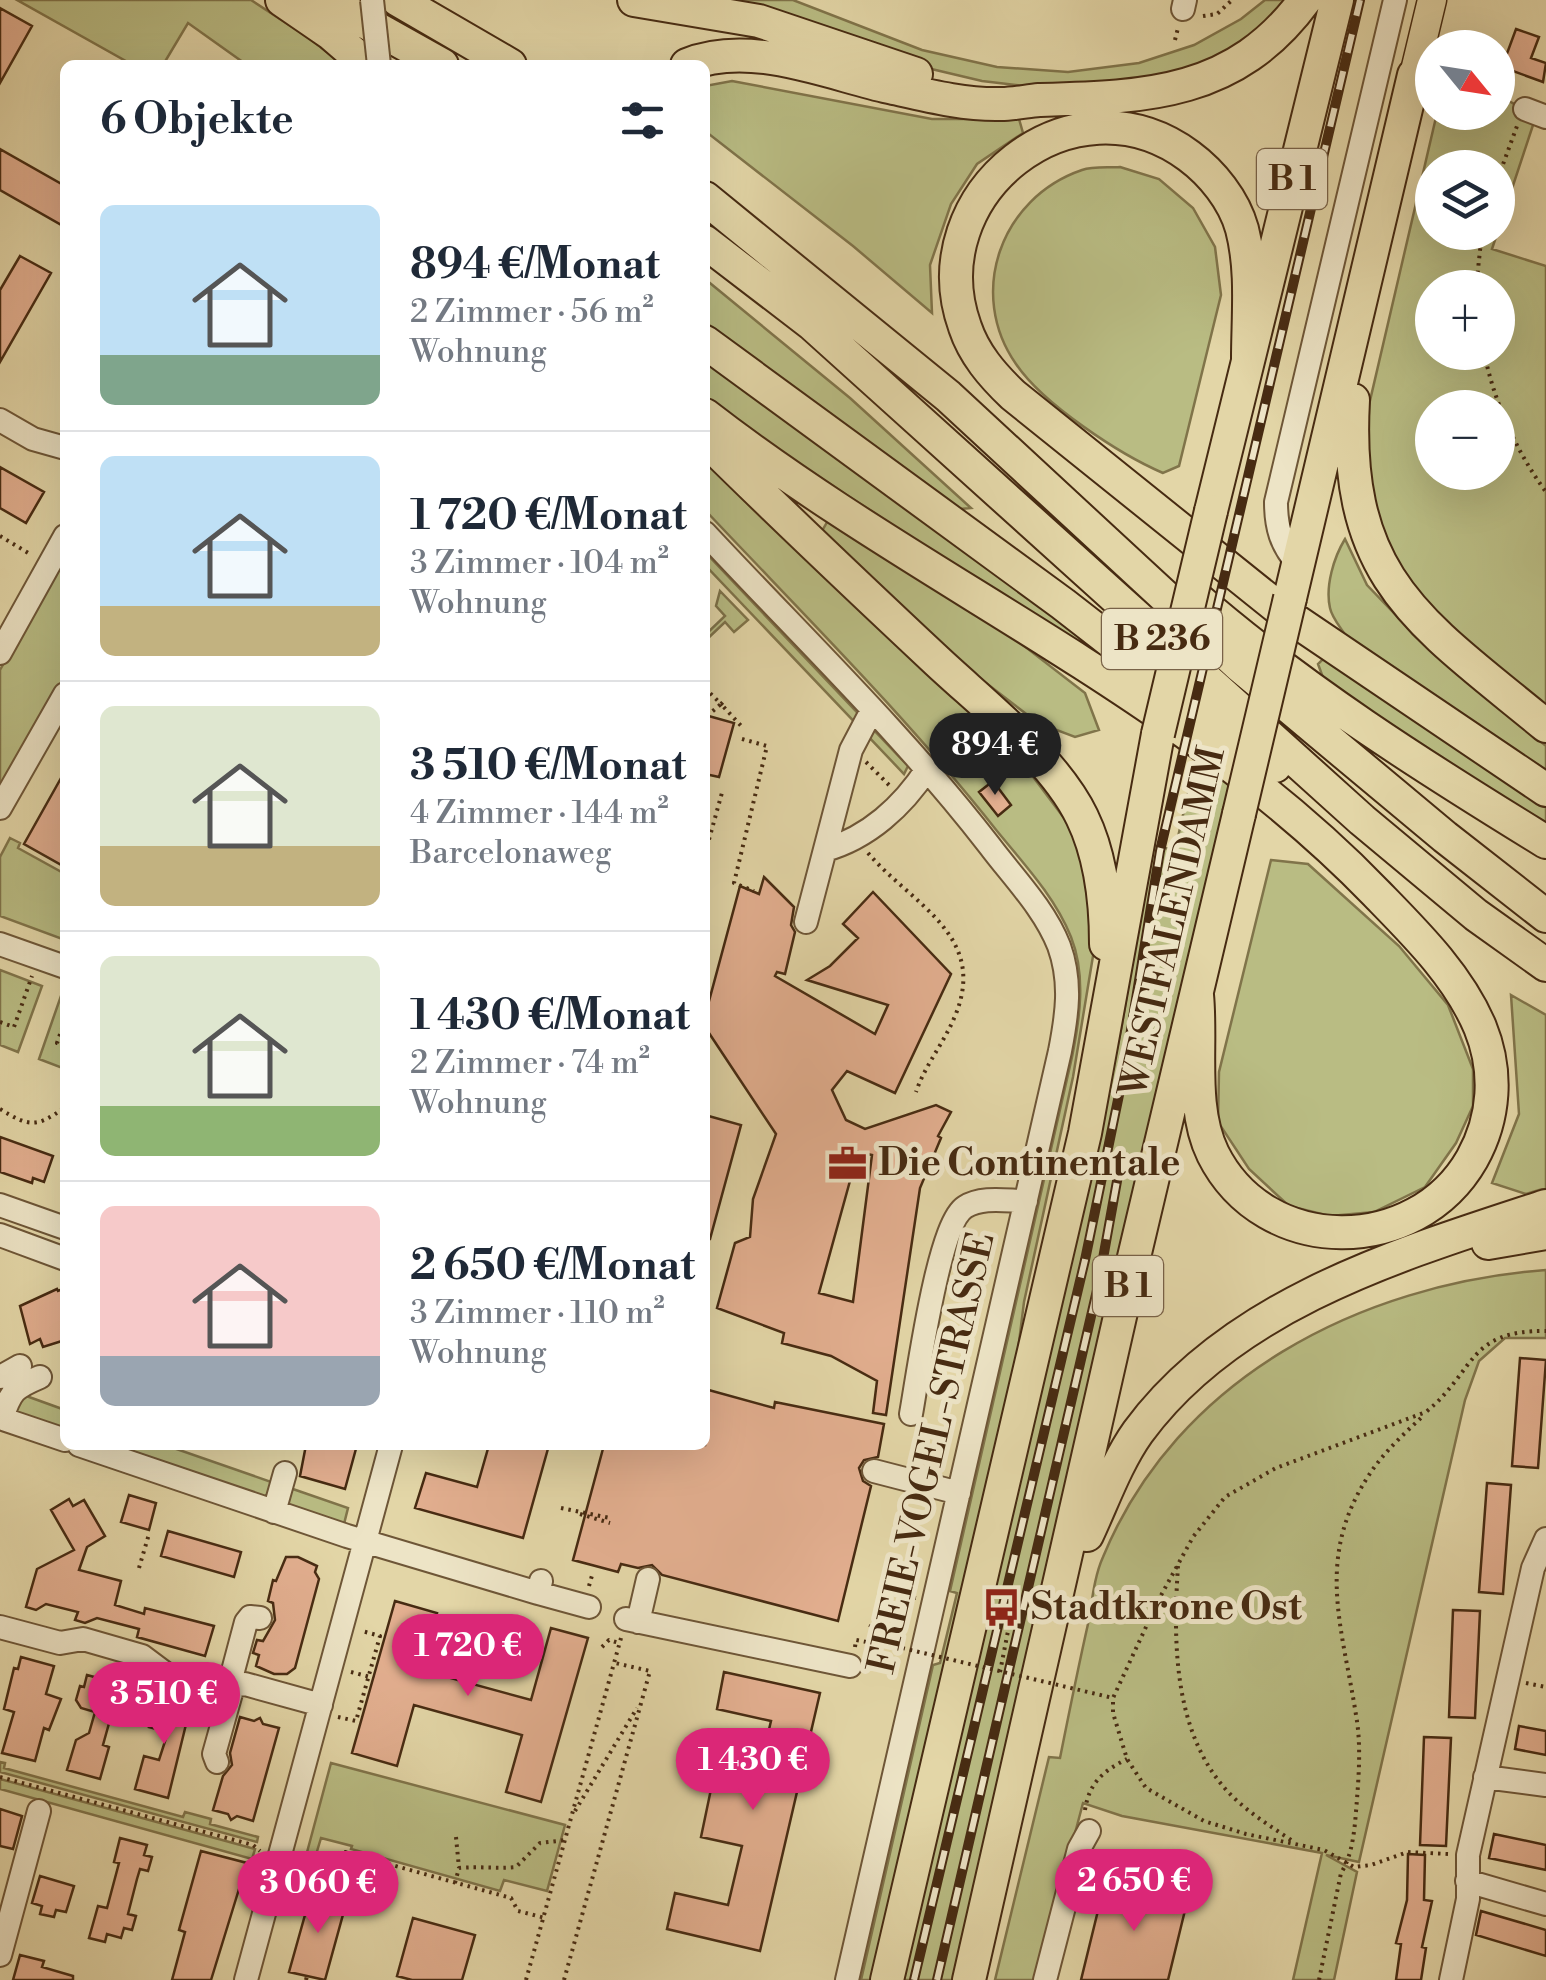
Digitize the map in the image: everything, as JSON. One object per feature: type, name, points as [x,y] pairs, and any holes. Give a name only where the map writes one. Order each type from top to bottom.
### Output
[{"type":"highway","points":[[282,0],[360,60]]},
{"type":"highway","points":[[326,0],[433,60]]},
{"type":"highway","points":[[398,0],[501,60]]},
{"type":"highway","points":[[634,0],[759,22],[915,73],[1038,100]]},
{"type":"highway","points":[[699,60],[738,56],[776,60],[955,100],[1001,104],[1144,96],[1203,80],[1260,46],[1305,0]]},
{"type":"highway","name":"WESTFALENDAMM","points":[[887,1980],[1060,1243],[1110,1005],[1155,751],[1336,0]]},
{"type":"highway","name":"WESTFALENDAMM","points":[[969,1980],[1414,75]]},
{"type":"highway","points":[[1248,359],[1248,260],[1241,226],[1215,180],[1177,147],[1123,128],[1093,128],[1057,136],[1028,148],[1004,167],[971,212],[956,264],[957,296],[964,326],[976,351],[1012,396],[1287,616],[1546,790]]},
{"type":"highway","name":"B 236","points":[[710,202],[948,396],[1240,666],[1546,916]]},
{"type":"highway","name":"B 236","points":[[710,246],[840,348],[1362,820],[1476,915],[1546,965]]},
{"type":"highway","points":[[710,346],[1076,614],[1330,808],[1362,820]]},
{"type":"highway","points":[[1348,356],[1354,387],[1351,435],[1355,492],[1372,550],[1404,601],[1430,628],[1546,726]]},
{"type":"highway","points":[[710,419],[834,506],[1133,694],[1291,812],[1356,872],[1442,966],[1480,1028],[1490,1057],[1490,1111],[1483,1138],[1469,1164],[1429,1206],[1381,1230],[1335,1234],[1277,1218],[1238,1188],[1212,1152],[1199,1102],[1198,995]]},
{"type":"highway","points":[[710,444],[998,719],[1065,790],[1082,816],[1101,884],[1110,1005]]},
{"type":"highway","points":[[1076,512],[1139,548],[1244,640],[1344,711],[1546,842]]},
{"type":"highway","points":[[1062,1578],[1086,1538],[1124,1454],[1169,1394],[1208,1356],[1265,1319],[1334,1284],[1546,1206]]},
{"type":"highway","points":[[1381,1266],[1546,1233]]},
{"type":"main road","name":"WESTFALENDAMM","points":[[1414,75],[1432,0]]},
{"type":"street","points":[[372,0],[378,60]]},
{"type":"street","points":[[1296,573],[1276,524],[1276,502],[1395,0]]},
{"type":"street","points":[[0,420],[34,439],[60,447]]},
{"type":"street","points":[[34,439],[60,463]]},
{"type":"street","name":"FREIE-VOGEL-STRASSE","points":[[710,538],[927,769],[1043,916],[1066,969],[1068,1011],[848,1980]]},
{"type":"street","points":[[0,653],[60,545]]},
{"type":"street","points":[[0,808],[60,703]]},
{"type":"street","points":[[806,922],[851,750],[872,710]]},
{"type":"street","points":[[824,850],[848,844],[904,802],[927,769]]},
{"type":"street","points":[[0,944],[60,965]]},
{"type":"street","points":[[911,1414],[940,1260],[952,1224],[964,1208],[983,1200],[1026,1202]]},
{"type":"street","points":[[0,1205],[60,1226]]},
{"type":"street","points":[[0,1235],[60,1257]]},
{"type":"street","points":[[20,1373],[1,1418],[60,1438]]},
{"type":"street","points":[[97,1450],[366,1542],[539,1587],[589,1606]]},
{"type":"street","points":[[246,1980],[278,1860],[330,1711],[390,1450]]},
{"type":"street","points":[[874,1471],[959,1493]]},
{"type":"street","points":[[274,1512],[286,1472]]},
{"type":"street","points":[[1451,1980],[1468,1899],[1468,1855],[1533,1568],[1546,1539]]},
{"type":"street","points":[[648,1579],[632,1621],[850,1666]]},
{"type":"street","points":[[216,1762],[214,1754],[246,1622],[250,1617],[260,1618]]},
{"type":"street","points":[[1,1620],[60,1643],[83,1639],[142,1656],[178,1683],[206,1690],[245,1684],[330,1711]]},
{"type":"street","points":[[1485,1778],[1546,1784]]},
{"type":"street","points":[[0,1955],[38,1811]]},
{"type":"street","points":[[1045,1980],[1079,1849],[1089,1830]]},
{"type":"street","points":[[1468,1882],[1546,1904]]},
{"type":"path","points":[[1188,8],[1217,14],[1232,0]]},
{"type":"path","points":[[1514,150],[1535,113]]},
{"type":"path","points":[[1487,370],[1510,431],[1546,492]]},
{"type":"path","points":[[0,536],[49,566]]},
{"type":"path","points":[[710,692],[744,733],[767,746],[734,883],[754,890]]},
{"type":"path","points":[[710,713],[722,703]]},
{"type":"path","points":[[851,750],[881,774],[904,802]]},
{"type":"path","points":[[710,836],[723,788]]},
{"type":"path","points":[[710,820],[714,821]]},
{"type":"path","points":[[855,838],[884,871],[945,926],[960,954],[963,972],[957,1012],[916,1092]]},
{"type":"path","points":[[0,1022],[14,1027],[32,976]]},
{"type":"path","points":[[0,1109],[33,1124],[60,1111]]},
{"type":"path","points":[[1319,1980],[1356,1815],[1357,1717],[1336,1606],[1338,1547],[1348,1513],[1373,1468],[1487,1344],[1502,1334],[1546,1330]]},
{"type":"path","points":[[1426,1412],[1312,1453],[1239,1487],[1210,1514],[1179,1560],[1113,1698],[1116,1732],[1127,1759],[1146,1788],[1188,1814],[1232,1830],[1324,1850],[1354,1867],[1408,1852],[1468,1855]]},
{"type":"path","points":[[562,1508],[610,1521]]},
{"type":"path","points":[[139,1568],[148,1534]]},
{"type":"path","points":[[1179,1560],[1176,1606],[1180,1689],[1201,1748],[1228,1792],[1298,1845]]},
{"type":"path","points":[[896,1612],[903,1596],[915,1598]]},
{"type":"path","points":[[898,1644],[906,1625],[896,1612],[884,1611],[872,1621],[872,1634],[877,1642],[1113,1698]]},
{"type":"path","points":[[526,1980],[619,1643],[632,1621]]},
{"type":"path","points":[[1000,1672],[1009,1626]]},
{"type":"path","points":[[330,1711],[356,1721],[380,1636],[362,1631]]},
{"type":"path","points":[[602,1647],[609,1640],[619,1643]]},
{"type":"path","points":[[564,1980],[650,1671],[615,1663]]},
{"type":"path","points":[[351,1672],[371,1677]]},
{"type":"path","points":[[573,1815],[641,1702]]},
{"type":"path","points":[[1088,1796],[1100,1776],[1127,1759]]},
{"type":"path","points":[[0,1777],[257,1846],[264,1855],[278,1860],[315,1861],[345,1852],[511,1898],[518,1910],[544,1918]]},
{"type":"path","points":[[456,1837],[456,1883]]},
{"type":"path","points":[[459,1868],[488,1864],[496,1869],[516,1868],[540,1842],[566,1840]]},
{"type":"green space","points":[[17,0],[251,0],[337,60],[240,60],[188,23],[166,60],[124,60]]},
{"type":"green space","points":[[701,0],[793,0],[922,50],[997,67],[1068,72],[1139,63],[1194,45],[1241,19],[1265,0],[1284,0],[1264,26],[1229,52],[1157,80],[1025,86],[923,67]]},
{"type":"green space","points":[[732,81],[932,119],[1019,119],[1023,133],[977,164],[951,204],[930,265],[932,313],[710,135],[710,85]]},
{"type":"green space","points":[[1515,104],[1536,116],[1515,180],[1515,150],[1428,150],[1433,130],[1515,130]]},
{"type":"green space","points":[[1120,167],[1159,179],[1193,208],[1215,247],[1221,295],[1179,466],[1163,473],[1104,441],[1044,395],[1016,364],[1001,337],[994,308],[994,279],[1000,251],[1012,225],[1030,202],[1082,170]]},
{"type":"green space","points":[[1415,207],[1415,250],[1495,250],[1546,266],[1546,708],[1420,601],[1396,568],[1367,495],[1369,405]]},
{"type":"green space","points":[[710,283],[850,398],[971,508],[960,509],[710,326]]},
{"type":"green space","points":[[710,362],[1142,676],[1139,687],[710,405]]},
{"type":"green space","points":[[710,460],[944,684],[1031,774],[1079,838],[1095,944],[1073,1077],[1024,1302],[1017,1358],[873,1980],[861,1980],[933,1665],[940,1663],[957,1593],[950,1591],[1072,1057],[1080,981],[1071,937],[1048,895],[892,707],[710,515]]},
{"type":"green space","points":[[830,517],[984,615],[1085,693],[1099,730],[1075,737],[1038,723],[973,673],[822,531]]},
{"type":"green space","points":[[1345,539],[1367,585],[1418,638],[1546,746],[1546,774],[1346,636],[1333,615],[1329,599],[1332,572]]},
{"type":"green space","points":[[710,557],[908,766],[904,774],[710,570]]},
{"type":"green space","points":[[60,564],[60,692],[0,799],[0,670]]},
{"type":"green space","points":[[720,591],[748,620],[734,632],[725,622],[710,636],[710,630],[725,616],[716,606]]},
{"type":"green space","points":[[1324,658],[1546,806],[1546,827],[1325,683],[1318,664]]},
{"type":"green space","points":[[1197,754],[1224,773],[1229,787],[957,1980],[901,1980],[1105,1106],[1151,845],[1175,850]]},
{"type":"green space","points":[[10,838],[20,843],[18,848],[60,871],[60,938],[0,916],[0,857]]},
{"type":"green space","points":[[1271,860],[1308,864],[1399,946],[1448,1005],[1473,1069],[1473,1106],[1456,1143],[1425,1187],[1374,1212],[1330,1216],[1289,1206],[1249,1169],[1218,1122],[1219,1072]]},
{"type":"green space","points":[[0,970],[42,986],[18,1052],[0,1045]]},
{"type":"green space","points":[[1511,995],[1546,1015],[1546,1188],[1526,1194],[1492,1183],[1519,1114]]},
{"type":"green space","points":[[60,999],[60,1067],[39,1059]]},
{"type":"green space","points":[[1546,1270],[1546,1338],[1505,1338],[1479,1361],[1465,1400],[1359,1862],[1326,1855],[1357,1872],[1334,1980],[1293,1980],[1322,1853],[1122,1816],[1083,1803],[1036,1980],[995,1980],[1049,1757],[1060,1758],[1100,1565],[1136,1494],[1177,1439],[1227,1391],[1282,1352],[1344,1320],[1409,1296],[1477,1279]]},
{"type":"green space","points":[[18,1393],[60,1408],[60,1431],[13,1414]]},
{"type":"green space","points":[[119,1450],[179,1450],[277,1484],[272,1500]]},
{"type":"green space","points":[[290,1488],[348,1508],[343,1528],[286,1504]]},
{"type":"green space","points":[[0,1762],[5,1763],[4,1768],[183,1817],[185,1812],[211,1819],[210,1824],[258,1837],[257,1842],[0,1772]]},
{"type":"green space","points":[[331,1763],[565,1825],[547,1891],[504,1880],[500,1891],[321,1838],[315,1858],[306,1856]]},
{"type":"green space","points":[[0,1779],[255,1849],[252,1859],[0,1789]]},
{"type":"building","points":[[0,8],[32,26],[0,83]]},
{"type":"building","points":[[1515,32],[1539,37],[1531,58],[1546,63],[1543,82],[1515,72]]},
{"type":"building","points":[[0,149],[60,183],[60,224],[0,190]]},
{"type":"building","points":[[20,256],[51,273],[0,362],[0,290]]},
{"type":"building","points":[[0,467],[44,492],[26,523],[0,508]]},
{"type":"building","points":[[710,716],[734,723],[719,777],[710,775]]},
{"type":"building","points":[[60,780],[60,864],[24,844]]},
{"type":"building","points":[[993,781],[1011,805],[998,816],[979,792]]},
{"type":"building","name":"Die Continentale","points":[[764,877],[794,907],[791,925],[795,932],[785,974],[777,972],[775,976],[875,1034],[888,1005],[807,980],[830,966],[858,938],[843,924],[873,892],[951,974],[895,1093],[847,1071],[832,1090],[846,1120],[865,1129],[936,1105],[951,1112],[920,1188],[886,1415],[873,1413],[877,1381],[831,1356],[782,1343],[784,1333],[717,1308],[735,1243],[750,1237],[753,1199],[776,1134],[710,1035],[710,997],[740,886],[759,894]],"holes":[[[858,1152],[872,1155],[853,1302],[819,1293]]]},
{"type":"building","points":[[710,1116],[741,1125],[710,1239]]},
{"type":"building","points":[[0,1137],[53,1156],[44,1182],[33,1178],[32,1183],[0,1172]]},
{"type":"building","points":[[58,1291],[60,1342],[43,1347],[40,1339],[30,1344],[20,1306]]},
{"type":"building","points":[[1520,1358],[1546,1360],[1538,1468],[1512,1466]]},
{"type":"building","points":[[710,1390],[774,1408],[775,1402],[884,1424],[878,1457],[864,1460],[859,1468],[863,1481],[871,1486],[838,1621],[662,1575],[652,1565],[638,1568],[621,1564],[618,1572],[573,1560],[603,1450],[710,1450]]},
{"type":"building","points":[[305,1450],[356,1450],[345,1489],[300,1476]]},
{"type":"building","points":[[488,1450],[548,1450],[523,1538],[415,1508],[426,1473],[477,1487]]},
{"type":"building","points":[[1487,1483],[1511,1485],[1503,1594],[1479,1592]]},
{"type":"building","points":[[129,1495],[156,1503],[149,1530],[121,1522]]},
{"type":"building","points":[[69,1499],[73,1506],[84,1500],[105,1536],[87,1547],[79,1570],[121,1581],[115,1605],[144,1614],[145,1608],[214,1626],[205,1656],[137,1637],[139,1629],[97,1618],[85,1623],[75,1620],[78,1612],[46,1604],[36,1610],[26,1607],[37,1569],[74,1550],[51,1510]]},
{"type":"building","points":[[168,1531],[241,1552],[234,1577],[161,1556]]},
{"type":"building","points":[[286,1557],[298,1557],[317,1566],[319,1579],[295,1668],[287,1674],[274,1674],[256,1666],[259,1655],[253,1653],[257,1640],[263,1641],[275,1620],[273,1603],[268,1601],[273,1580],[276,1581]]},
{"type":"building","points":[[395,1601],[437,1613],[421,1670],[531,1700],[551,1628],[588,1638],[541,1802],[506,1792],[522,1735],[414,1705],[397,1766],[352,1753]]},
{"type":"building","points":[[1453,1610],[1480,1611],[1475,1718],[1449,1717]]},
{"type":"building","points":[[21,1657],[54,1666],[46,1694],[61,1699],[49,1730],[44,1728],[35,1761],[2,1753],[14,1712],[4,1709],[14,1668],[18,1669]]},
{"type":"building","points":[[724,1672],[820,1693],[760,1951],[667,1929],[675,1893],[728,1905],[742,1846],[701,1837],[715,1770],[757,1780],[771,1721],[717,1709]]},
{"type":"building","points":[[87,1675],[120,1684],[103,1745],[109,1747],[100,1779],[67,1770],[76,1740],[89,1733],[95,1712],[81,1708],[76,1700]]},
{"type":"building","points":[[158,1695],[191,1704],[168,1798],[135,1789],[144,1756],[159,1760],[168,1732],[149,1727]]},
{"type":"building","points":[[240,1717],[254,1721],[260,1718],[263,1724],[279,1728],[253,1821],[237,1816],[231,1820],[228,1814],[213,1810],[223,1776],[232,1765],[230,1753]]},
{"type":"building","points":[[1519,1726],[1546,1731],[1546,1755],[1515,1749]]},
{"type":"building","points":[[1424,1737],[1451,1738],[1446,1846],[1420,1845]]},
{"type":"building","points":[[0,1809],[22,1816],[13,1849],[0,1846]]},
{"type":"building","points":[[1494,1834],[1546,1845],[1546,1870],[1489,1858]]},
{"type":"building","points":[[120,1838],[147,1845],[144,1855],[152,1857],[148,1871],[140,1869],[137,1879],[128,1914],[136,1916],[132,1930],[124,1928],[121,1938],[107,1934],[105,1942],[89,1938],[98,1906],[107,1908],[119,1863],[114,1862]]},
{"type":"building","points":[[201,1851],[247,1863],[211,1980],[172,1980],[185,1932],[179,1930]]},
{"type":"building","points":[[1408,1854],[1425,1855],[1424,1900],[1432,1901],[1422,1947],[1426,1948],[1421,1980],[1396,1980],[1401,1944],[1396,1943],[1407,1900]]},
{"type":"building","points":[[40,1876],[74,1886],[66,1912],[56,1910],[54,1917],[40,1914],[42,1906],[32,1903]]},
{"type":"building","points":[[1106,1878],[1188,1898],[1168,1980],[1081,1980]]},
{"type":"building","points":[[312,1890],[347,1900],[325,1980],[289,1972]]},
{"type":"building","points":[[1481,1911],[1546,1930],[1546,1956],[1476,1935]]},
{"type":"building","points":[[413,1918],[475,1935],[462,1980],[412,1980],[397,1976]]},
{"type":"building","points":[[20,1955],[44,1961],[42,1967],[73,1976],[73,1980],[13,1980]]},
{"type":"railway","points":[[914,1980],[1085,1260],[1126,1061],[1160,851],[1360,0]]},
{"type":"railway","points":[[937,1980],[1098,1286],[1119,1170]]},
{"type":"place","name":"Die Continentale","points":[[848,1163]]},
{"type":"place","name":"Stadtkrone Ost","points":[[1001,1607]]}]
